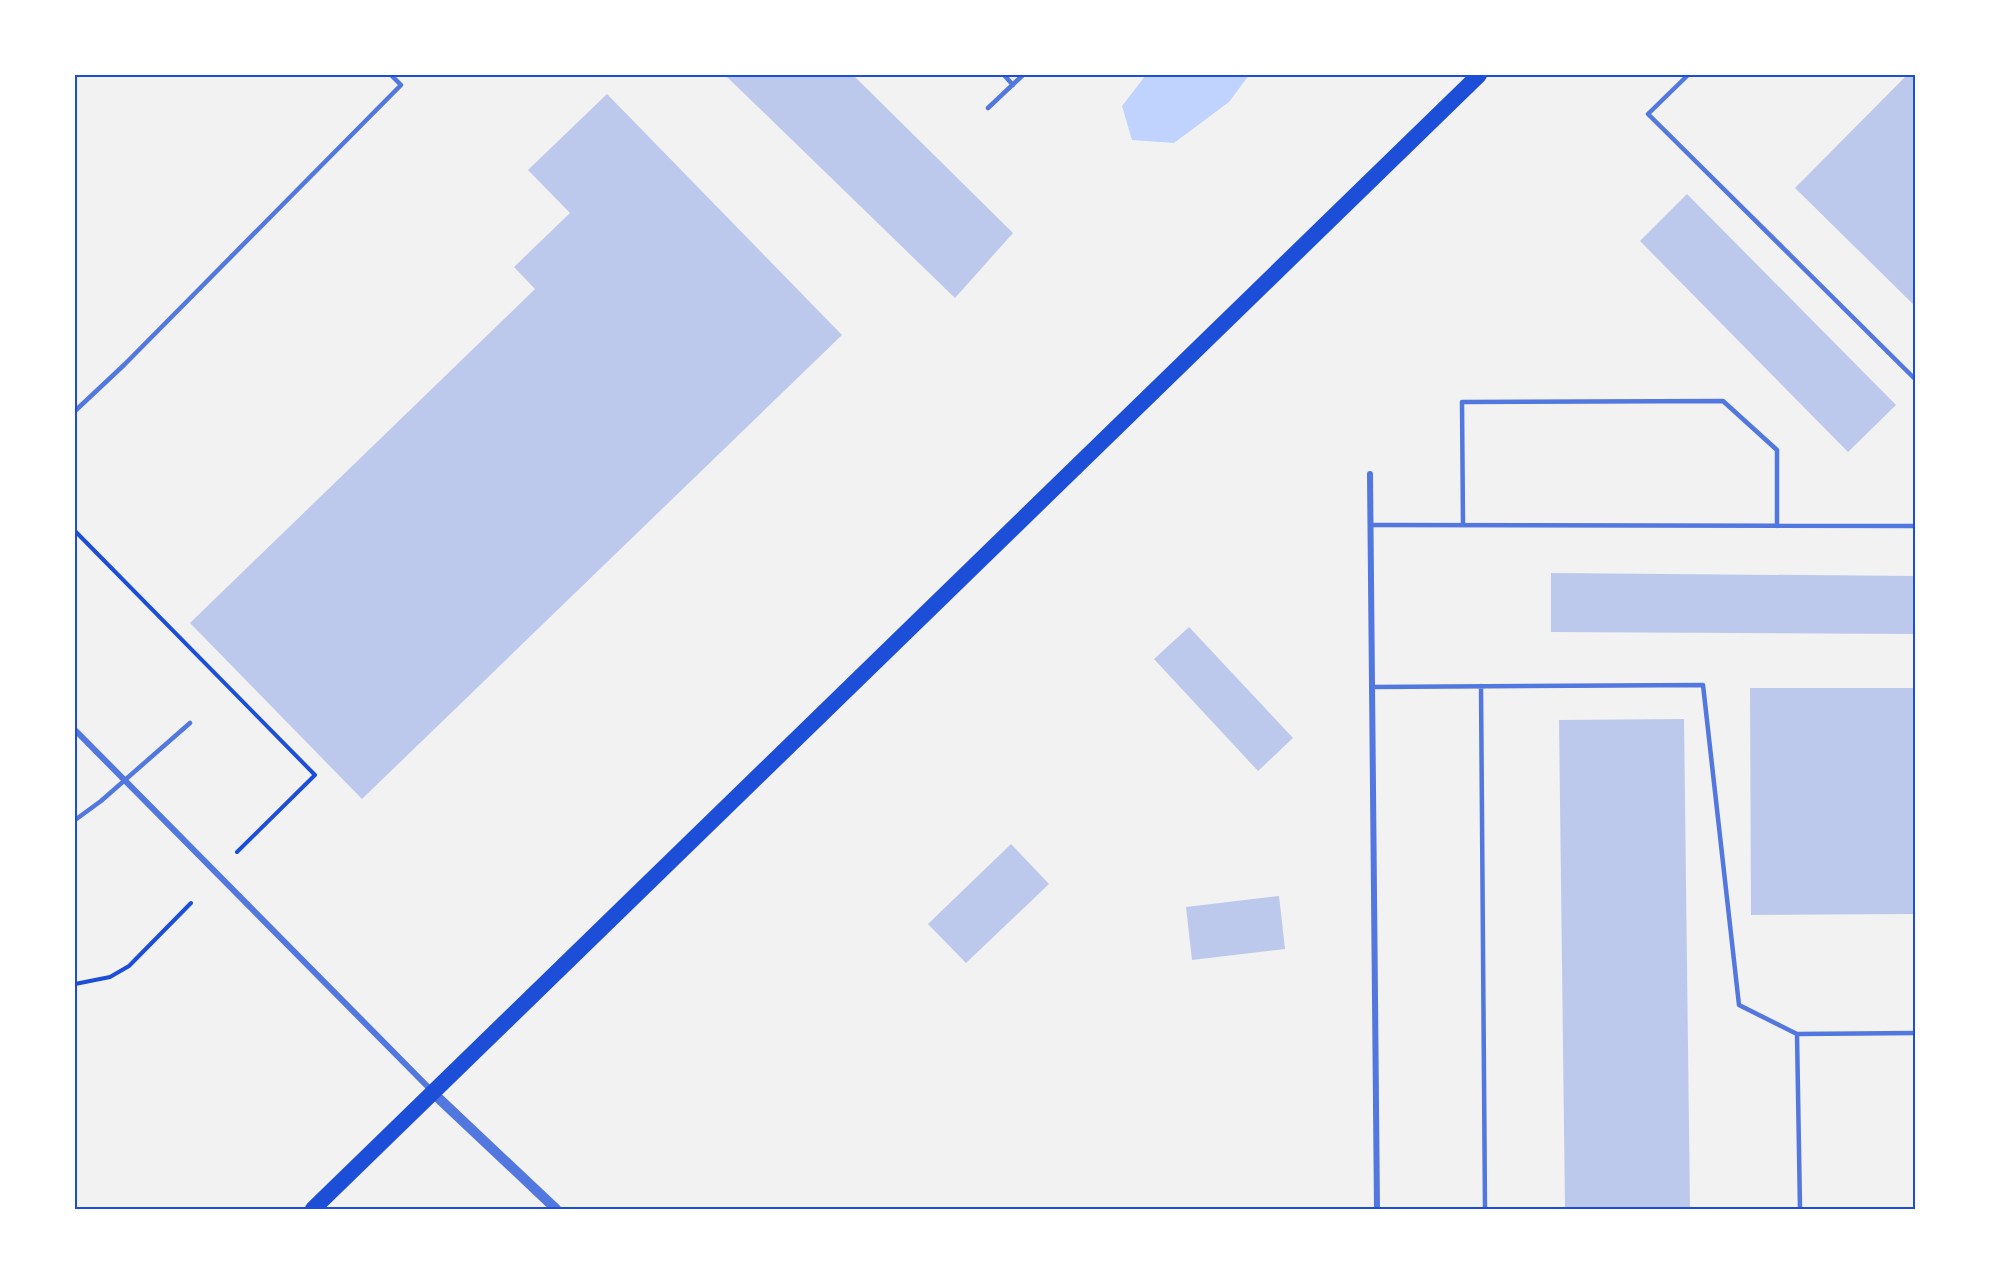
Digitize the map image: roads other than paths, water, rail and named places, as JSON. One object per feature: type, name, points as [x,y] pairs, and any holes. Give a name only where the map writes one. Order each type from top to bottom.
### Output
[{"type":"highway","points":[[313,1209],[1479,75]]},
{"type":"street","points":[[1370,474],[1377,1209]]},
{"type":"street","points":[[75,730],[432,1092],[556,1209]]},
{"type":"lane","points":[[75,411],[124,365],[401,85],[391,75]]},
{"type":"lane","points":[[1004,75],[1013,85]]},
{"type":"lane","points":[[988,108],[1023,75]]},
{"type":"lane","points":[[1688,75],[1648,114],[1916,380]]},
{"type":"lane","points":[[1462,525],[1462,402],[1723,401],[1777,450],[1777,526]]},
{"type":"lane","points":[[1371,525],[1916,526]]},
{"type":"lane","points":[[1372,687],[1703,685],[1739,1005],[1797,1034],[1916,1033]]},
{"type":"lane","points":[[1481,686],[1485,1209]]},
{"type":"lane","points":[[75,820],[190,723]]},
{"type":"lane","points":[[1797,1034],[1800,1209]]},
{"type":"water","points":[[1146,75],[1249,75],[1229,102],[1174,143],[1132,140],[1122,106]]}]
